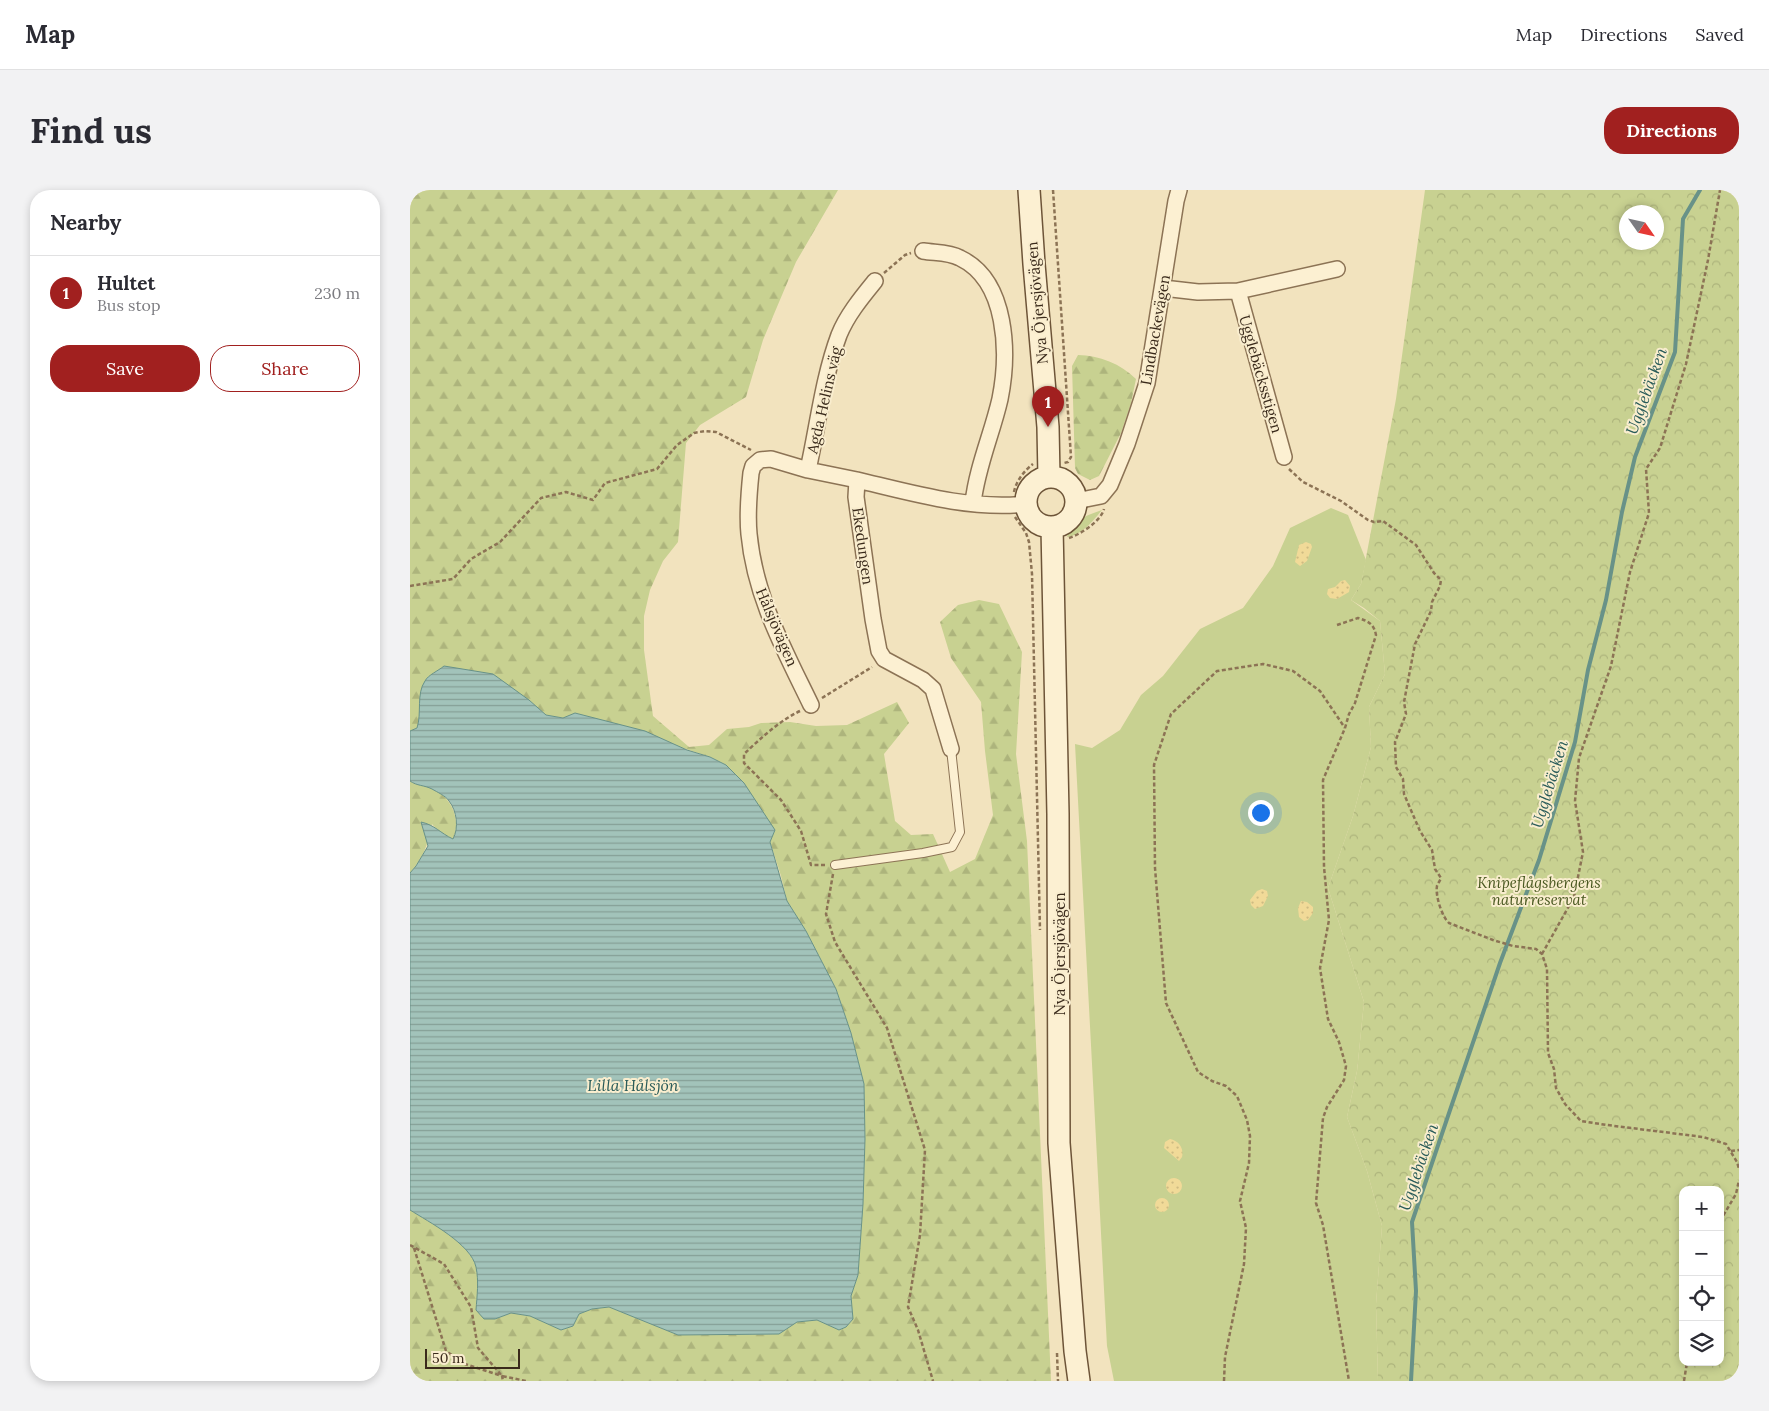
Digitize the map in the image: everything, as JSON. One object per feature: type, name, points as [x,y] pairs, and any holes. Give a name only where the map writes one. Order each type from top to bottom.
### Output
[{"type":"street","name":"Nya Öjersjövägen","points":[[1029,190],[1048,427],[1049,477]]},
{"type":"street","name":"Lindbackevägen","points":[[1100,496],[1110,485],[1127,444],[1148,383],[1179,190]]},
{"type":"street","points":[[923,251],[960,257],[975,266],[990,285],[1001,319],[1004,358],[1000,398],[978,470],[972,503]]},
{"type":"street","points":[[1163,288],[1198,292],[1238,291],[1337,269]]},
{"type":"street","name":"Agda Helins väg","points":[[808,470],[824,392],[840,333],[861,298],[876,281]]},
{"type":"street","name":"Ugglebäcksstigen","points":[[1238,291],[1284,458]]},
{"type":"street","points":[[760,460],[771,459],[808,470],[923,496],[972,503],[1026,504]]},
{"type":"street","name":"Hålsjövägen","points":[[760,460],[753,466],[751,472],[749,532],[760,592],[774,629],[811,705]]},
{"type":"street","points":[[1056,477],[1068,483],[1075,495],[1076,501],[1075,508],[1059,533],[1034,521],[1026,504],[1026,497],[1032,485],[1037,481],[1056,477]]},
{"type":"street","name":"Ekedungen","points":[[858,480],[856,497],[876,641],[884,660]]},
{"type":"street","points":[[1076,501],[1100,496]]},
{"type":"street","name":"Nya Öjersjövägen","points":[[1059,533],[1059,1143],[1079,1381]]},
{"type":"street","points":[[884,660],[923,680],[933,690],[951,749]]},
{"type":"lane","points":[[835,865],[923,853],[952,847],[960,832],[951,749]]},
{"type":"path","points":[[1542,954],[1574,897],[1583,852],[1575,801],[1579,758],[1611,666],[1630,572],[1649,513],[1646,469],[1660,448],[1686,364],[1708,260],[1720,190]]},
{"type":"path","points":[[876,281],[905,255],[923,251]]},
{"type":"path","points":[[410,586],[453,579],[471,558],[500,542],[541,498],[566,492],[593,500],[605,483],[656,469],[677,445],[694,433],[716,432],[748,448],[760,460]]},
{"type":"path","points":[[1284,458],[1288,468],[1303,482],[1342,500],[1368,520],[1374,522],[1383,521],[1416,545],[1434,573],[1441,580],[1432,602],[1431,611],[1415,644],[1404,702],[1406,714],[1395,742],[1396,767],[1403,779],[1404,794],[1420,831],[1432,850],[1435,868],[1441,878],[1437,886],[1440,909],[1446,920],[1449,923],[1493,940],[1513,946],[1536,949],[1542,954],[1547,970],[1548,1053],[1554,1069],[1556,1088],[1565,1104],[1581,1120],[1702,1137],[1726,1144],[1739,1169]]},
{"type":"path","points":[[1059,533],[1076,536],[1102,515],[1104,507],[1100,496]]},
{"type":"path","points":[[1337,626],[1358,618],[1370,623],[1374,627],[1376,634],[1355,702],[1324,780],[1324,867],[1329,920],[1320,968],[1328,1019],[1342,1049],[1346,1074],[1341,1088],[1327,1107],[1323,1118],[1316,1203],[1323,1225],[1349,1381]]},
{"type":"path","points":[[884,660],[811,705],[791,715],[744,754],[744,763],[781,800],[801,832],[812,865],[835,865],[826,914],[835,942],[887,1028],[925,1150],[920,1235],[908,1308],[918,1330],[933,1381]]},
{"type":"path","points":[[1224,1381],[1225,1357],[1244,1264],[1246,1228],[1240,1201],[1249,1163],[1250,1136],[1248,1120],[1237,1096],[1226,1086],[1212,1081],[1198,1072],[1166,1003],[1155,868],[1154,765],[1171,714],[1217,671],[1263,664],[1293,671],[1320,691],[1345,728]]},
{"type":"path","points":[[1730,1151],[1739,1150]]},
{"type":"path","points":[[1724,1214],[1736,1194],[1739,1180]]},
{"type":"path","points":[[410,1244],[444,1264],[470,1306],[478,1348],[502,1376],[503,1381]]},
{"type":"path","points":[[414,1248],[446,1351],[465,1364],[502,1376],[526,1381]]},
{"type":"path","points":[[1684,1381],[1686,1366]]},
{"type":"green space","points":[[410,190],[838,190],[796,262],[763,340],[746,397],[700,425],[686,443],[678,542],[663,561],[650,590],[644,616],[644,650],[653,716],[689,747],[709,745],[727,729],[749,727],[761,723],[790,722],[816,726],[847,725],[897,702],[909,723],[884,754],[895,821],[911,835],[933,834],[950,872],[975,859],[993,815],[981,702],[951,658],[940,622],[958,605],[979,600],[999,604],[1022,652],[1016,754],[1027,841],[1051,1381],[410,1381],[410,1210],[448,1234],[473,1258],[478,1278],[476,1310],[495,1319],[511,1313],[530,1316],[561,1330],[573,1326],[579,1314],[592,1309],[609,1307],[678,1335],[779,1334],[797,1322],[817,1320],[839,1330],[846,1327],[853,1319],[851,1296],[858,1275],[865,1139],[864,1084],[851,1033],[836,989],[806,931],[787,901],[759,807],[744,783],[726,765],[710,757],[576,713],[563,718],[546,715],[529,700],[421,691],[420,719],[417,728],[410,731]]},
{"type":"green space","name":"Knipeflågsbergens naturreservat","points":[[1425,190],[1739,190],[1739,1381],[1378,1381],[1376,1304],[1382,1226],[1367,1171],[1347,1117],[1357,1071],[1364,1002],[1328,888],[1353,816],[1371,747],[1369,707],[1385,674],[1380,621],[1351,600],[1361,584],[1396,399]]},
{"type":"green space","points":[[1078,355],[1086,355],[1109,361],[1124,369],[1136,379],[1131,403],[1121,433],[1099,476],[1090,480],[1078,474],[1075,468],[1072,366]]},
{"type":"green space","points":[[1331,508],[1348,515],[1366,560],[1361,584],[1351,600],[1380,621],[1385,674],[1369,707],[1371,747],[1353,816],[1328,888],[1364,1002],[1357,1071],[1347,1117],[1367,1171],[1382,1226],[1376,1304],[1378,1381],[1114,1381],[1107,1346],[1075,744],[1092,748],[1120,730],[1141,695],[1163,676],[1200,629],[1243,608],[1273,566],[1290,528]]},
{"type":"green space","points":[[1102,510],[1082,530],[1067,537],[1077,522],[1086,516]]},
{"type":"green space","points":[[410,781],[433,789],[447,799],[455,814],[456,831],[453,839],[441,834],[432,824],[425,850],[410,873]]},
{"type":"sand","points":[[1306,542],[1311,544],[1312,547],[1307,561],[1300,566],[1295,562],[1299,545]]},
{"type":"sand","points":[[1345,580],[1350,586],[1349,592],[1337,599],[1330,598],[1327,594],[1328,589],[1335,587]]},
{"type":"sand","points":[[1262,889],[1267,891],[1268,896],[1263,906],[1255,909],[1251,905],[1250,900],[1257,891]]},
{"type":"sand","points":[[1301,901],[1307,902],[1313,907],[1313,913],[1308,920],[1304,921],[1299,917],[1298,908]]},
{"type":"sand","points":[[1170,1139],[1180,1145],[1182,1157],[1179,1161],[1164,1148],[1165,1142]]},
{"type":"sand","points":[[1174,1178],[1182,1186],[1174,1194],[1166,1186]]},
{"type":"sand","points":[[1159,1198],[1165,1198],[1169,1205],[1165,1212],[1159,1212],[1155,1208],[1155,1202]]},
{"type":"water","name":"Lilla Hålsjön","points":[[444,666],[493,674],[546,715],[563,718],[575,713],[645,731],[687,750],[710,757],[726,765],[744,783],[775,830],[770,842],[787,901],[806,931],[836,989],[851,1033],[864,1084],[863,1204],[858,1275],[851,1296],[853,1319],[846,1327],[839,1330],[817,1320],[797,1322],[779,1334],[678,1335],[609,1307],[592,1309],[579,1314],[573,1326],[561,1330],[530,1316],[511,1313],[495,1319],[484,1319],[476,1310],[478,1288],[473,1258],[448,1234],[410,1210],[410,873],[428,846],[421,822],[430,825],[453,839],[456,825],[454,810],[446,797],[432,789],[410,781],[410,731],[417,728],[422,686],[428,677]]},
{"type":"waterway","name":"Ugglebäcken","points":[[1411,1381],[1416,1291],[1412,1222],[1500,963],[1539,860],[1575,742],[1588,670],[1606,600],[1622,512],[1635,457],[1675,352],[1683,219],[1700,190]]},
{"type":"place","name":"Hultet","points":[[1048,427]]}]
